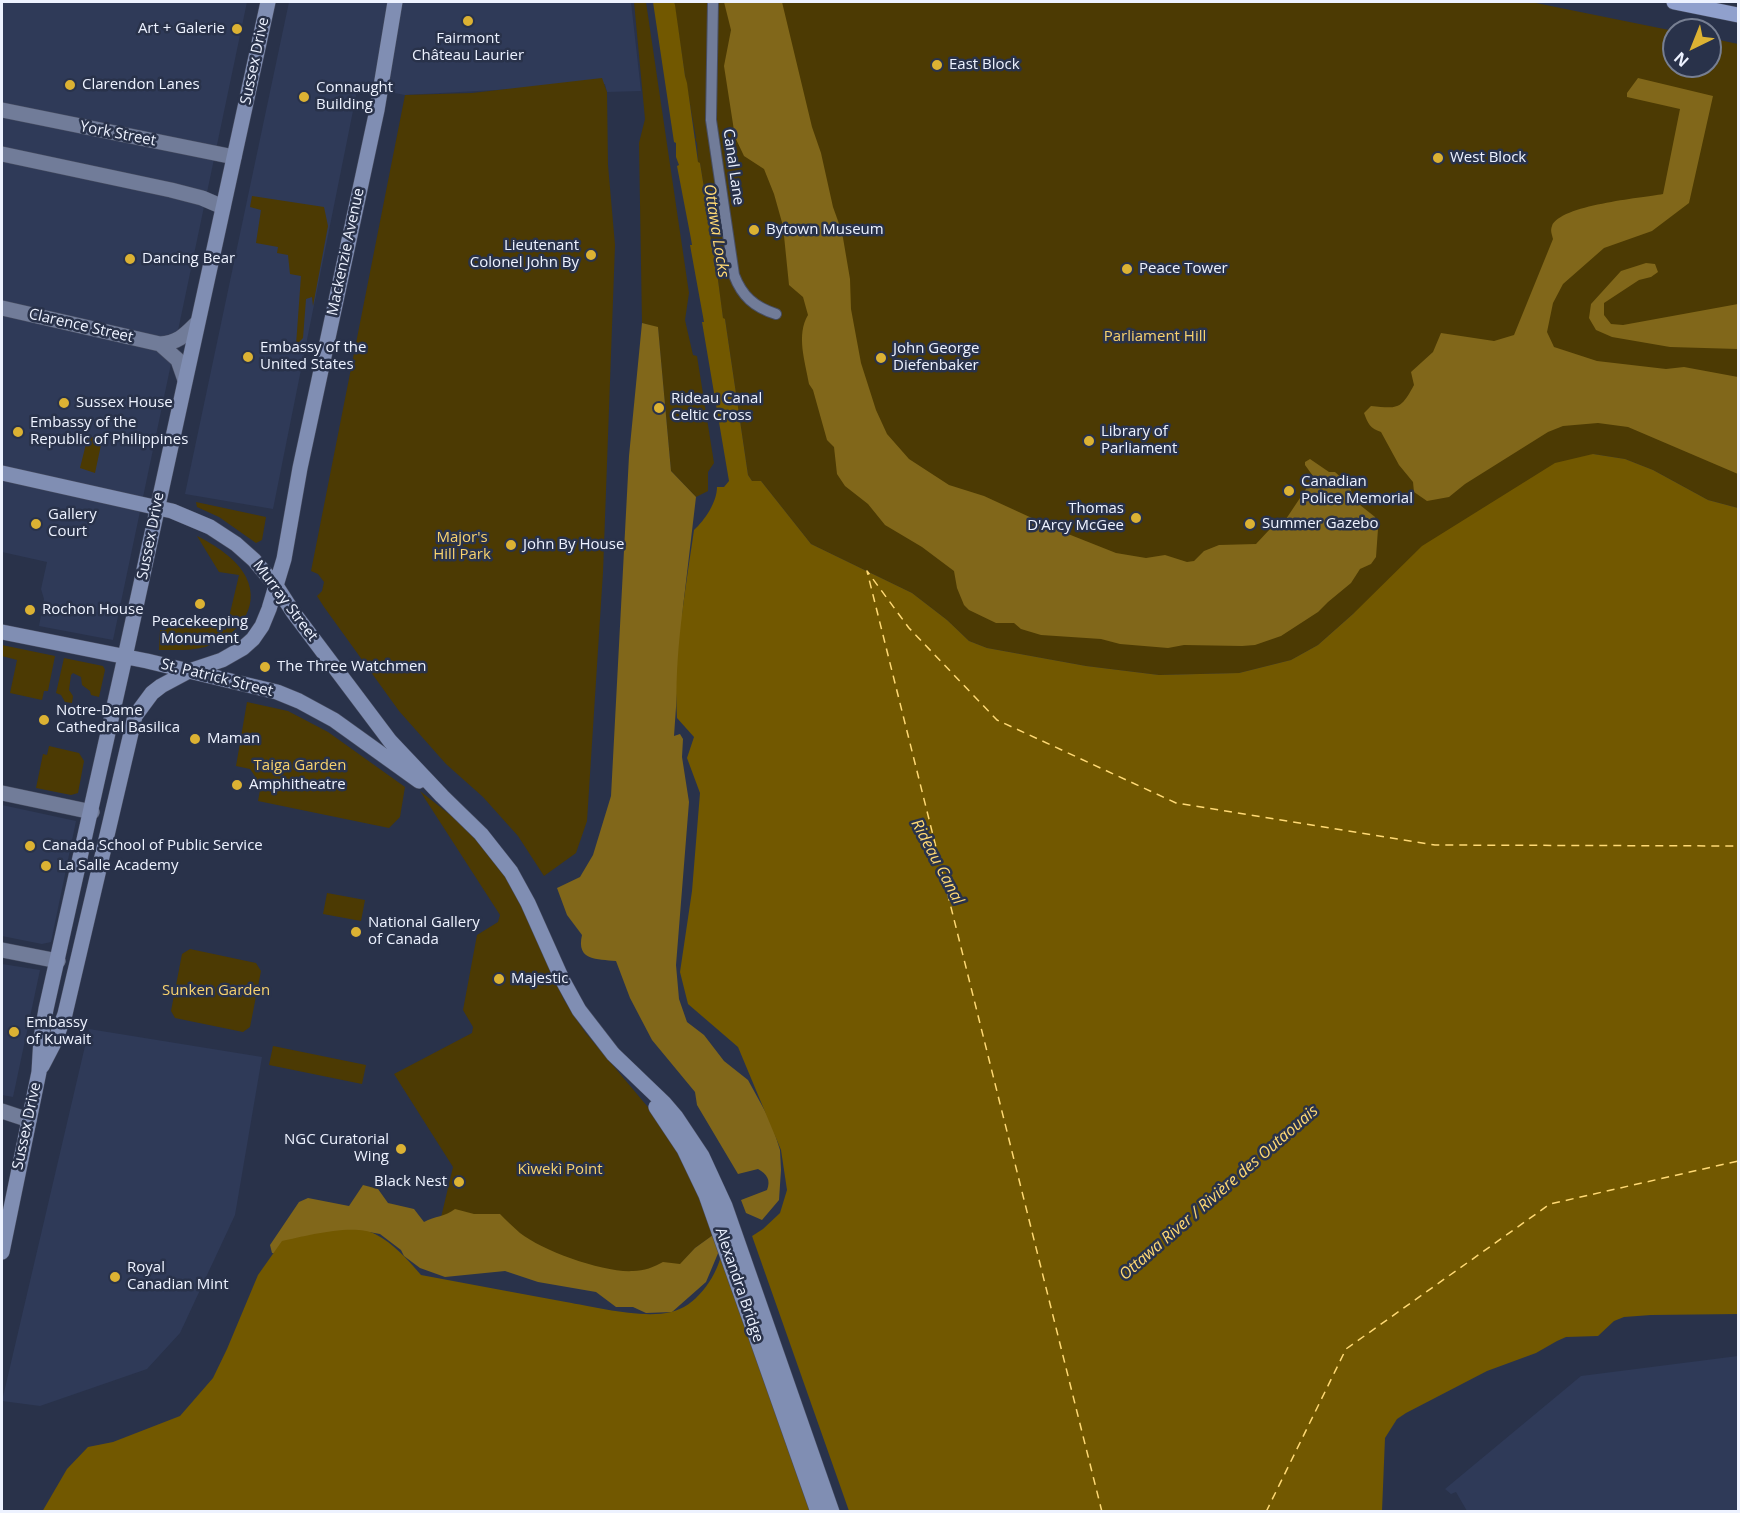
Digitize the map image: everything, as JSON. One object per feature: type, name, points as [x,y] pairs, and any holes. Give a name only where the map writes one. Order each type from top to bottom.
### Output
[{"type":"main road","name":"Sussex Drive","points":[[2,1252],[39,1072],[41,1038],[268,2]]},
{"type":"main road","name":"Mackenzie Avenue","points":[[189,671],[231,655],[253,639],[267,616],[277,587],[349,233],[383,80],[395,2]]},
{"type":"main road","points":[[1674,2],[1738,15]]},
{"type":"main road","name":"Murray Street","points":[[2,472],[157,507],[196,521],[224,536],[254,560],[277,587],[381,729],[442,796]]},
{"type":"main road","name":"St. Patrick Street","points":[[2,632],[272,690],[309,705],[334,720],[442,796]]},
{"type":"main road","name":"Sussex Drive","points":[[39,1072],[55,1041],[68,1004],[135,716],[152,693],[189,671]]},
{"type":"main road","name":"Alexandra Bridge","points":[[442,796],[481,834],[511,872],[579,1011],[602,1042],[631,1073],[677,1137],[718,1208],[818,1512]]},
{"type":"main road","points":[[718,1208],[832,1512]]},
{"type":"street","name":"Canal Lane","points":[[713,2],[711,120],[734,275],[748,299],[761,309],[776,314]]},
{"type":"street","name":"York Street","points":[[2,110],[234,157]]},
{"type":"street","points":[[2,154],[171,190],[202,198],[223,207]]},
{"type":"street","name":"Clarence Street","points":[[2,308],[160,344]]},
{"type":"street","points":[[160,344],[171,343],[182,338],[197,323]]},
{"type":"street","points":[[160,344],[178,360],[185,380]]},
{"type":"street","points":[[2,794],[92,812]]},
{"type":"street","points":[[2,950],[58,962]]},
{"type":"street","points":[[2,1112],[29,1120]]},
{"type":"shaded area","points":[[2,2],[247,2],[113,640],[39,626],[44,599],[41,589],[47,562],[2,552]]},
{"type":"shaded area","points":[[289,2],[631,2],[641,91],[607,92],[605,84],[405,95],[358,86],[273,509],[185,494]]},
{"type":"shaded area","points":[[724,2],[782,2],[812,127],[842,232],[850,279],[851,309],[861,363],[876,410],[887,434],[909,459],[949,485],[984,496],[1058,530],[1116,553],[1146,558],[1165,555],[1187,562],[1194,561],[1204,551],[1219,545],[1256,544],[1270,529],[1282,525],[1312,480],[1313,476],[1305,465],[1305,462],[1310,459],[1329,472],[1335,472],[1349,485],[1355,501],[1375,517],[1378,529],[1376,557],[1371,564],[1360,569],[1351,583],[1318,612],[1281,636],[1255,645],[1184,645],[1168,648],[1120,644],[1101,639],[1041,635],[1021,629],[1014,623],[996,623],[969,610],[964,605],[957,588],[954,571],[922,547],[885,525],[868,504],[845,486],[837,474],[834,447],[827,440],[813,390],[809,384],[802,340],[804,323],[808,315],[803,297],[789,285],[783,226],[774,194],[764,169],[744,156],[735,137],[724,66],[731,30]]},
{"type":"shaded area","points":[[1638,78],[1713,96],[1689,203],[1652,231],[1604,248],[1563,284],[1553,303],[1547,332],[1554,347],[1597,361],[1666,369],[1684,367],[1738,377],[1738,474],[1628,427],[1598,423],[1563,426],[1548,432],[1465,484],[1449,497],[1427,501],[1414,492],[1413,482],[1399,465],[1381,432],[1370,425],[1364,413],[1371,406],[1398,406],[1406,399],[1414,385],[1411,372],[1433,352],[1441,333],[1494,341],[1514,335],[1553,239],[1552,226],[1558,219],[1585,208],[1663,194],[1680,109],[1627,97],[1627,93]]},
{"type":"shaded area","points":[[1646,263],[1655,264],[1658,272],[1651,277],[1639,280],[1604,303],[1604,315],[1611,324],[1623,325],[1738,304],[1738,349],[1670,347],[1612,337],[1596,330],[1589,318],[1591,304],[1621,271]]},
{"type":"shaded area","points":[[642,323],[658,327],[671,471],[696,497],[683,607],[674,736],[680,734],[683,739],[682,757],[689,802],[676,965],[679,999],[687,1022],[704,1035],[724,1061],[748,1080],[771,1122],[780,1150],[779,1200],[762,1220],[746,1213],[741,1200],[767,1190],[769,1183],[764,1173],[758,1169],[738,1174],[697,1105],[695,1092],[652,1040],[630,998],[616,961],[595,959],[582,950],[582,935],[567,915],[557,888],[580,877],[593,855],[611,796],[629,456]]},
{"type":"shaded area","points":[[2,805],[76,821],[51,942],[42,944],[2,936]]},
{"type":"shaded area","name":"Embassy of Kuwait","points":[[2,964],[40,970],[13,1097],[2,1095]]},
{"type":"shaded area","points":[[89,1029],[262,1057],[235,1215],[180,1333],[147,1369],[40,1406],[2,1401]]},
{"type":"shaded area","points":[[363,1185],[378,1189],[388,1203],[414,1209],[424,1222],[455,1209],[474,1214],[500,1214],[520,1233],[543,1247],[574,1260],[621,1271],[637,1271],[663,1262],[680,1264],[695,1248],[713,1235],[719,1251],[706,1282],[672,1312],[646,1313],[633,1307],[616,1307],[596,1292],[538,1282],[505,1271],[445,1277],[420,1268],[380,1234],[369,1232],[295,1244],[278,1254],[272,1253],[270,1245],[299,1202],[308,1198],[349,1206]]},
{"type":"shaded area","points":[[1738,1356],[1738,1511],[1467,1511],[1456,1492],[1451,1494],[1445,1489],[1581,1376]]},
{"type":"green space","points":[[634,2],[646,2],[689,293],[685,320],[693,355],[697,356],[714,463],[708,472],[708,491],[696,497],[671,471],[658,328],[642,323],[639,143],[645,119]]},
{"type":"green space","name":"Parliament Hill","points":[[674,2],[1531,2],[1662,29],[1662,78],[1722,78],[1722,41],[1738,44],[1738,508],[1708,500],[1653,470],[1625,459],[1593,454],[1353,614],[1318,645],[1291,660],[1239,673],[1159,675],[1086,666],[987,648],[969,641],[947,620],[912,593],[811,544],[761,481],[752,481],[748,475]]},
{"type":"green space","name":"Major's Hill Park","points":[[602,78],[607,92],[608,165],[615,245],[603,572],[587,821],[576,853],[544,876],[518,836],[483,797],[446,764],[399,711],[317,596],[322,591],[324,582],[318,574],[311,571],[405,95],[472,93]]},
{"type":"green space","points":[[252,196],[324,207],[328,226],[313,306],[312,297],[306,299],[303,338],[296,345],[301,276],[290,274],[288,255],[277,253],[278,247],[256,243],[261,210],[250,207]]},
{"type":"green space","points":[[88,436],[102,440],[95,473],[80,468]]},
{"type":"green space","points":[[196,502],[266,517],[262,540],[256,543],[219,517],[197,507]]},
{"type":"green space","points":[[197,536],[225,553],[242,570],[250,589],[251,600],[248,611],[243,621],[235,629],[216,643],[194,649],[159,650],[160,630],[166,630],[180,617],[226,630],[239,575],[219,572]]},
{"type":"green space","points":[[2,645],[55,656],[48,691],[44,691],[42,700],[10,693],[17,660],[2,656]]},
{"type":"green space","points":[[64,658],[103,666],[105,670],[99,697],[91,695],[90,691],[82,685],[81,677],[73,673],[69,690],[73,696],[72,703],[65,702],[61,695],[56,693]]},
{"type":"green space","name":"Taiga Garden","points":[[247,702],[288,711],[328,732],[405,787],[400,817],[389,828],[258,801],[261,785],[250,769],[236,766]]},
{"type":"green space","points":[[49,746],[79,753],[84,761],[78,793],[71,795],[36,788],[43,754],[47,755]]},
{"type":"green space","name":"Kìwekì Point","points":[[420,791],[463,825],[495,861],[515,892],[564,1000],[585,1032],[652,1112],[680,1150],[716,1233],[695,1248],[672,1274],[644,1295],[433,1251],[453,1167],[394,1074],[472,1033],[473,1027],[463,1010],[477,935],[498,922],[500,915]]},
{"type":"green space","points":[[327,893],[365,900],[361,921],[323,914]]},
{"type":"green space","name":"Sunken Garden","points":[[190,949],[256,963],[261,971],[250,1027],[243,1032],[175,1018],[171,1011],[182,954]]},
{"type":"green space","points":[[273,1046],[366,1065],[362,1084],[269,1065]]},
{"type":"water","points":[[653,2],[674,2],[675,5],[748,475],[752,481],[761,481],[811,544],[912,593],[947,620],[969,641],[987,648],[1086,666],[1159,675],[1239,673],[1291,660],[1318,645],[1422,546],[1555,463],[1593,454],[1625,459],[1653,470],[1708,500],[1738,508],[1738,1314],[1624,1317],[1614,1321],[1598,1336],[1566,1337],[1536,1353],[1487,1371],[1406,1413],[1397,1419],[1385,1438],[1382,1511],[42,1512],[67,1469],[88,1447],[113,1442],[180,1416],[213,1378],[258,1275],[282,1241],[342,1230],[366,1231],[388,1242],[421,1275],[604,1309],[659,1314],[680,1309],[696,1298],[709,1283],[721,1256],[763,1229],[780,1213],[787,1190],[781,1150],[738,1047],[688,1004],[680,972],[692,891],[700,793],[687,758],[694,737],[677,718],[676,694],[681,624],[694,530],[710,510],[717,487],[724,487],[729,481],[702,322],[704,322],[690,245],[692,245],[677,166],[679,165],[676,157],[676,143],[674,142]]},
{"type":"pier","points":[[751,1233],[849,1511],[812,1511],[721,1253]]},
{"type":"ferry route","points":[[1102,1512],[867,571],[909,628],[997,720],[1176,803],[1435,845],[1738,846]]},
{"type":"ferry route","points":[[1266,1512],[1346,1349],[1550,1204],[1738,1161]]},
{"type":"place","name":"Fairmont Château Laurier","points":[[468,21]]},
{"type":"place","name":"Art + Galerie","points":[[237,29]]},
{"type":"place","name":"East Block","points":[[937,65]]},
{"type":"place","name":"Clarendon Lanes","points":[[70,85]]},
{"type":"place","name":"Connaught Building","points":[[304,97]]},
{"type":"place","name":"West Block","points":[[1438,158]]},
{"type":"place","name":"Bytown Museum","points":[[754,230]]},
{"type":"place","name":"Lieutenant Colonel John By","points":[[591,255]]},
{"type":"place","name":"Dancing Bear","points":[[130,259]]},
{"type":"place","name":"Peace Tower","points":[[1127,269]]},
{"type":"place","name":"Embassy of the United States","points":[[248,357]]},
{"type":"place","name":"John George Diefenbaker","points":[[881,358]]},
{"type":"place","name":"Sussex House","points":[[64,403]]},
{"type":"place","name":"Rideau Canal Celtic Cross","points":[[659,408]]},
{"type":"place","name":"Embassy of the Republic of Philippines","points":[[18,432]]},
{"type":"place","name":"Library of Parliament","points":[[1089,441]]},
{"type":"place","name":"Canadian Police Memorial","points":[[1289,491]]},
{"type":"place","name":"Thomas D'Arcy McGee","points":[[1136,518]]},
{"type":"place","name":"Gallery Court","points":[[36,524]]},
{"type":"place","name":"Summer Gazebo","points":[[1250,524]]},
{"type":"place","name":"John By House","points":[[511,545]]},
{"type":"place","name":"Peacekeeping Monument","points":[[200,604]]},
{"type":"place","name":"Rochon House","points":[[30,610]]},
{"type":"place","name":"The Three Watchmen","points":[[265,667]]},
{"type":"place","name":"Notre-Dame Cathedral Basilica","points":[[44,720]]},
{"type":"place","name":"Maman","points":[[195,739]]},
{"type":"place","name":"Amphitheatre","points":[[237,785]]},
{"type":"place","name":"Canada School of Public Service","points":[[30,846]]},
{"type":"place","name":"La Salle Academy","points":[[46,866]]},
{"type":"place","name":"National Gallery of Canada","points":[[356,932]]},
{"type":"place","name":"Majestic","points":[[499,979]]},
{"type":"place","name":"Embassy of Kuwait","points":[[14,1032]]},
{"type":"place","name":"NGC Curatorial Wing","points":[[401,1149]]},
{"type":"place","name":"Black Nest","points":[[459,1182]]},
{"type":"place","name":"Royal Canadian Mint","points":[[115,1277]]},
{"type":"water label","name":"Ottawa Locks","points":[[716,231]]},
{"type":"water label","name":"Rideau Canal","points":[[937,862]]},
{"type":"water label","name":"Ottawa River / Rivière des Outaouais","points":[[1219,1193]]}]
